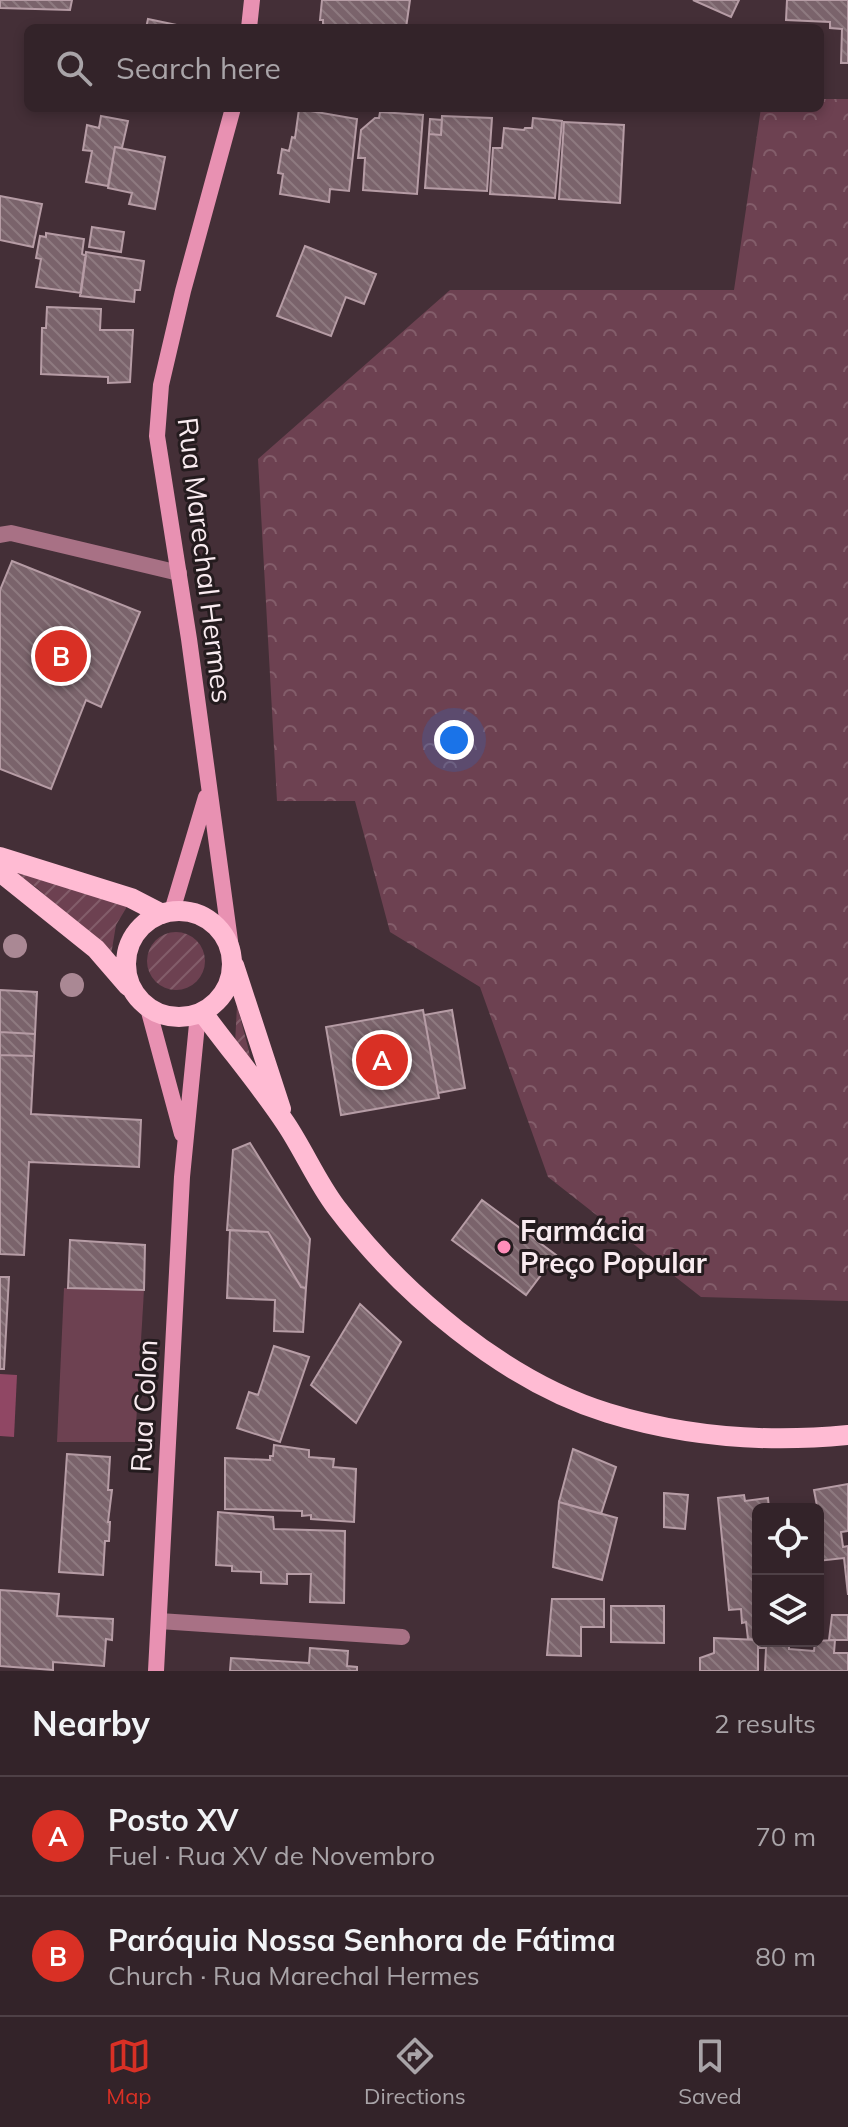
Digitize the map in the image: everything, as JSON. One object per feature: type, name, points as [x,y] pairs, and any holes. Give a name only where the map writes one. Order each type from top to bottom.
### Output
[{"type":"main road","points":[[0,857],[167,912],[198,914],[212,922],[223,934],[232,955],[286,1124]]},
{"type":"main road","points":[[0,872],[96,949],[142,1003],[163,1015],[180,1018],[200,1013],[223,995],[231,980],[232,955]]},
{"type":"main road","points":[[142,1003],[128,981],[125,964],[129,947],[138,932],[167,912]]},
{"type":"main road","points":[[200,1013],[286,1124],[335,1206],[406,1285],[452,1326],[505,1364],[545,1387],[606,1413],[697,1433],[755,1439],[848,1435]]},
{"type":"street","points":[[249,24],[252,0]]},
{"type":"street","name":"Rua Marechal Hermes","points":[[232,112],[161,385],[157,436],[232,955]]},
{"type":"street","name":"Rua Marechal Hermes","points":[[167,912],[209,788]]},
{"type":"street","name":"Rua Colon","points":[[142,1003],[184,1143]]},
{"type":"street","name":"Rua Colon","points":[[156,1671],[184,1143],[200,1013]]},
{"type":"lane","points":[[0,535],[11,533],[179,573]]},
{"type":"lane","points":[[159,1621],[402,1637]]},
{"type":"green space","points":[[824,99],[848,99],[848,1301],[701,1297],[548,1177],[480,987],[390,932],[355,801],[277,801],[258,459],[450,290],[734,290],[760,112],[824,112]]},
{"type":"green space","points":[[9,868],[128,905],[116,925],[111,955],[37,888]]},
{"type":"green space","points":[[176,932],[197,940],[205,961],[197,982],[176,990],[155,982],[147,961],[155,940]]},
{"type":"green space","points":[[237,1005],[251,1059],[265,1087],[235,1045]]},
{"type":"green space","points":[[64,1288],[144,1290],[135,1442],[57,1442]]},
{"type":"shaded area","points":[[0,1374],[17,1375],[14,1437],[0,1436]]},
{"type":"building","points":[[0,0],[72,0],[70,10],[0,8]]},
{"type":"building","points":[[322,0],[410,0],[407,24],[323,24],[320,20]]},
{"type":"building","points":[[693,0],[739,0],[731,17]]},
{"type":"building","points":[[787,0],[848,0],[848,63],[841,63],[842,29],[830,28],[830,22],[786,20]]},
{"type":"building","points":[[148,19],[172,24],[147,24]]},
{"type":"building","points":[[299,112],[357,119],[349,191],[330,189],[329,202],[280,194],[283,174],[278,173],[282,149],[289,151],[292,137],[295,138]]},
{"type":"building","points":[[380,112],[423,115],[417,194],[363,190],[365,158],[358,158],[361,130],[379,118]]},
{"type":"building","points":[[101,116],[128,121],[122,148],[115,147],[108,186],[86,182],[92,151],[83,150],[87,125],[99,128]]},
{"type":"building","points":[[442,116],[492,118],[487,191],[425,188],[429,134],[441,135]]},
{"type":"building","points":[[533,118],[562,121],[555,198],[490,194],[493,148],[502,148],[504,128],[532,128]]},
{"type":"building","points":[[430,119],[442,120],[441,135],[429,134]]},
{"type":"building","points":[[564,122],[624,125],[620,203],[559,199]]},
{"type":"building","points":[[115,147],[165,157],[155,209],[129,204],[132,193],[108,188]]},
{"type":"building","points":[[0,196],[42,204],[33,247],[0,240]]},
{"type":"building","points":[[92,227],[124,232],[121,252],[89,247]]},
{"type":"building","points":[[46,233],[84,239],[82,254],[86,256],[81,293],[36,287],[41,259],[36,258],[40,236],[46,237]]},
{"type":"building","points":[[305,246],[376,274],[364,304],[346,297],[331,336],[277,316]]},
{"type":"building","points":[[86,252],[144,261],[140,290],[135,290],[134,302],[80,296]]},
{"type":"building","points":[[47,307],[101,309],[100,330],[133,330],[130,382],[108,383],[108,377],[41,374],[42,328],[46,328]]},
{"type":"building","points":[[12,561],[140,612],[101,707],[86,700],[51,789],[0,769],[0,590]]},
{"type":"building","points":[[0,990],[37,992],[35,1034],[0,1032]]},
{"type":"building","points":[[423,1010],[439,1098],[341,1115],[326,1027]]},
{"type":"building","points":[[452,1010],[465,1088],[438,1093],[424,1015]]},
{"type":"building","points":[[0,1032],[35,1034],[34,1056],[0,1055]]},
{"type":"building","points":[[0,1055],[34,1056],[31,1114],[141,1120],[139,1167],[29,1162],[24,1255],[0,1254]]},
{"type":"building","points":[[250,1143],[310,1239],[306,1288],[301,1287],[268,1232],[227,1230],[233,1150]]},
{"type":"building","name":"Farmácia Preço Popular","points":[[482,1200],[556,1255],[526,1295],[452,1240]]},
{"type":"building","points":[[230,1230],[268,1232],[301,1287],[306,1288],[303,1332],[274,1331],[275,1300],[227,1298]]},
{"type":"building","points":[[70,1240],[145,1245],[144,1290],[68,1288]]},
{"type":"building","points":[[0,1277],[9,1277],[4,1369],[0,1369]]},
{"type":"building","points":[[360,1304],[401,1342],[356,1423],[311,1385]]},
{"type":"building","points":[[274,1346],[309,1357],[280,1442],[237,1428],[249,1392],[258,1395]]},
{"type":"building","points":[[274,1445],[309,1450],[309,1457],[334,1459],[333,1467],[356,1469],[354,1522],[311,1519],[311,1515],[302,1516],[302,1511],[225,1509],[225,1458],[270,1460]]},
{"type":"building","points":[[573,1449],[616,1467],[601,1514],[559,1502]]},
{"type":"building","points":[[67,1454],[110,1457],[109,1541],[105,1541],[103,1575],[59,1572]]},
{"type":"building","points":[[848,1484],[848,1531],[841,1532],[843,1547],[848,1546],[848,1595],[844,1558],[824,1560],[824,1503],[816,1503],[814,1490]]},
{"type":"building","points":[[664,1493],[688,1495],[685,1529],[664,1527]]},
{"type":"building","points":[[744,1495],[745,1501],[768,1498],[768,1503],[752,1503],[752,1639],[748,1639],[746,1622],[742,1623],[741,1609],[729,1610],[718,1498]]},
{"type":"building","points":[[559,1502],[617,1518],[602,1580],[553,1567]]},
{"type":"building","points":[[218,1512],[273,1517],[274,1529],[345,1531],[344,1603],[310,1602],[311,1574],[287,1574],[287,1584],[261,1583],[261,1572],[232,1571],[232,1566],[216,1565]]},
{"type":"building","points":[[0,1590],[59,1594],[57,1616],[113,1619],[112,1640],[106,1639],[104,1666],[53,1662],[53,1670],[0,1666]]},
{"type":"building","points":[[552,1599],[604,1599],[604,1627],[581,1627],[581,1656],[547,1655]]},
{"type":"building","points":[[611,1606],[664,1606],[664,1643],[611,1642]]},
{"type":"building","points":[[832,1615],[848,1615],[848,1640],[829,1640]]},
{"type":"building","points":[[714,1638],[752,1640],[752,1647],[758,1647],[758,1671],[700,1671],[700,1658],[714,1653]]},
{"type":"building","points":[[835,1640],[834,1653],[848,1653],[848,1671],[765,1671],[766,1648],[760,1647],[814,1651],[814,1647],[824,1647],[824,1641]]},
{"type":"building","points":[[310,1648],[348,1651],[347,1666],[357,1667],[357,1671],[230,1671],[231,1658],[309,1663]]},
{"type":"place","name":"Paróquia Nossa Senhora de Fátima","points":[[61,656]]},
{"type":"place","name":"Posto XV","points":[[382,1060]]},
{"type":"place","name":"Farmácia Preço Popular","points":[[504,1247]]}]
